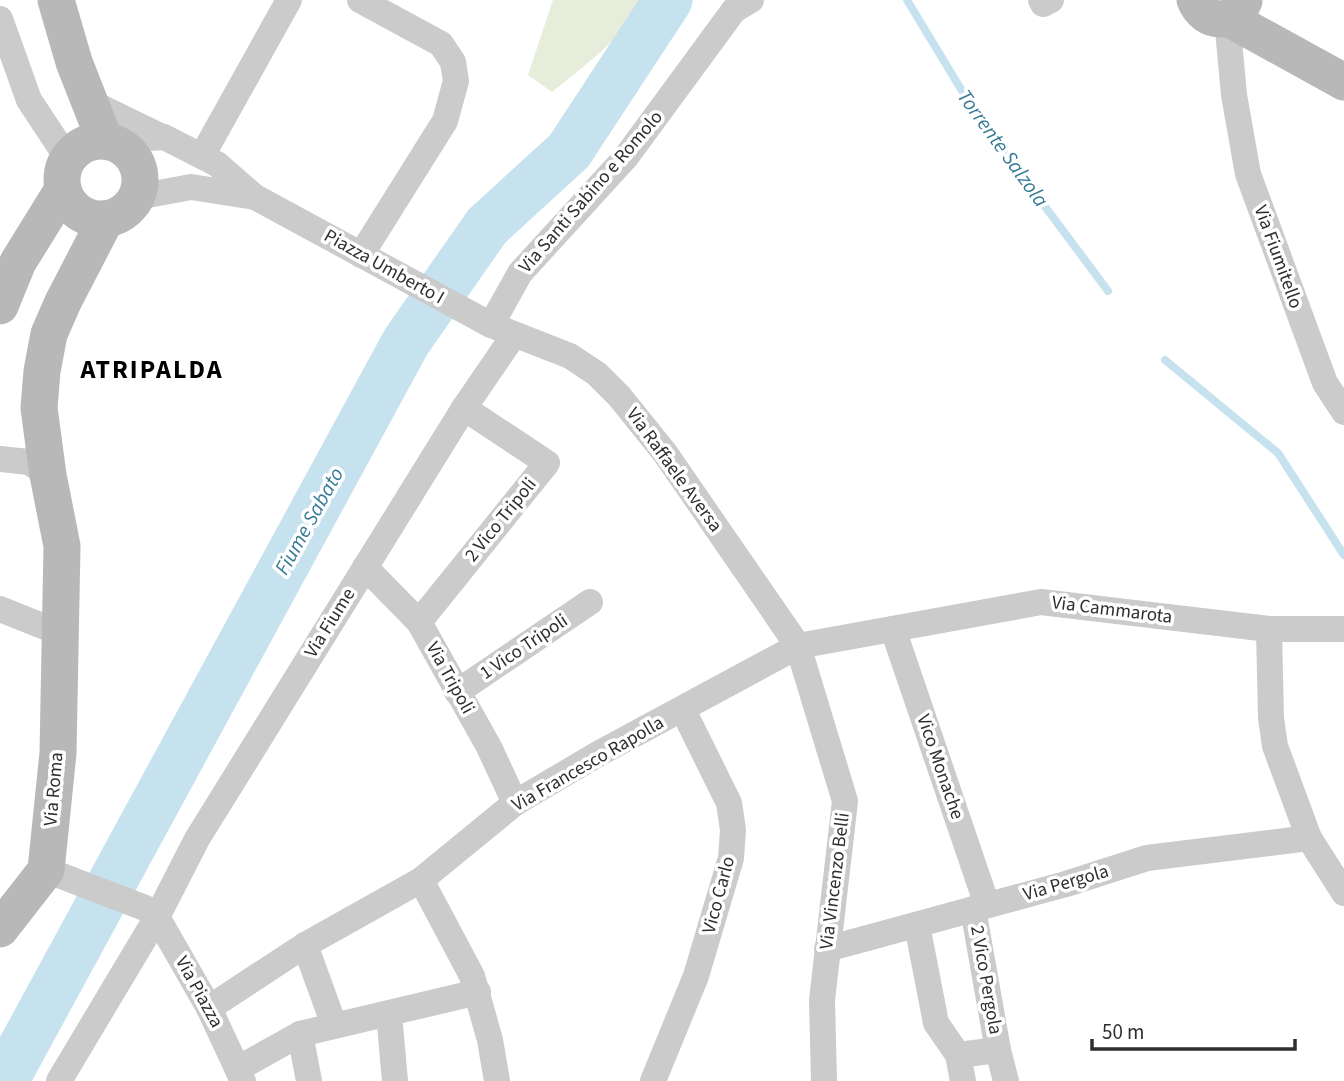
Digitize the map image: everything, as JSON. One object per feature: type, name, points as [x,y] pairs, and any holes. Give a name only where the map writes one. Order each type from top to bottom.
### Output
[{"type":"street","points":[[0,609],[60,633],[62,546],[48,475],[39,408],[42,371],[49,334],[106,219],[84,216],[67,201],[90,102],[74,62],[56,0]]},
{"type":"street","points":[[202,156],[289,0]]},
{"type":"street","points":[[360,0],[441,44],[453,62],[456,81],[445,121],[370,260]]},
{"type":"street","name":"Via Santi Sabino e Romolo","points":[[495,326],[520,273],[626,157],[734,10],[751,0]]},
{"type":"street","points":[[1041,0],[1043,4],[1051,0]]},
{"type":"street","points":[[1223,8],[1272,44],[1344,82]]},
{"type":"street","name":"Via Fiumitello","points":[[1223,8],[1248,174],[1325,383],[1344,412]]},
{"type":"street","points":[[0,19],[29,100],[78,160]]},
{"type":"street","points":[[0,306],[18,262],[78,160],[74,62]]},
{"type":"street","name":"Piazza Umberto I","points":[[90,102],[217,164],[255,197],[495,326]]},
{"type":"street","points":[[78,160],[164,137]]},
{"type":"street","points":[[78,160],[127,151],[140,173],[137,197]]},
{"type":"street","name":"Piazza Umberto I","points":[[106,219],[119,216],[130,208],[137,197],[191,187],[255,197]]},
{"type":"street","name":"Via Fiume","points":[[59,1081],[151,913],[464,408],[495,326]]},
{"type":"street","name":"Via Raffaele Aversa","points":[[495,326],[570,356],[597,374],[619,396],[665,453],[798,646]]},
{"type":"street","name":"2 Vico Tripoli","points":[[419,622],[547,463],[464,408]]},
{"type":"street","points":[[0,459],[29,462],[48,475]]},
{"type":"street","name":"Via Tripoli","points":[[365,567],[419,622],[489,747],[515,803]]},
{"type":"street","name":"1 Vico Tripoli","points":[[457,692],[590,602]]},
{"type":"street","name":"Via Cammarota","points":[[798,646],[1041,602],[1269,629],[1334,629]]},
{"type":"street","name":"Vico Monache","points":[[893,629],[980,907]]},
{"type":"street","points":[[1269,629],[1271,718],[1275,746],[1309,838],[1344,893]]},
{"type":"street","name":"Via Roma","points":[[46,870],[58,753],[60,633]]},
{"type":"street","name":"Via Francesco Rapolla","points":[[209,1008],[305,944],[421,880],[515,803],[598,754],[798,646]]},
{"type":"street","name":"Via Vincenzo Belli","points":[[798,646],[845,801],[822,1000],[824,1081]]},
{"type":"street","name":"Vico Carlo","points":[[653,1081],[696,976],[731,858],[733,830],[729,803],[683,710]]},
{"type":"street","name":"Via Pergola","points":[[828,950],[1147,858],[1309,838]]},
{"type":"street","points":[[0,929],[46,870],[151,913]]},
{"type":"street","points":[[421,880],[460,952],[478,992],[497,1081]]},
{"type":"street","name":"2 Vico Pergola","points":[[980,907],[999,1050],[1006,1081]]},
{"type":"street","name":"Via Piazza","points":[[151,913],[209,1008],[241,1075]]},
{"type":"street","points":[[918,925],[936,1023],[961,1068],[999,1050]]},
{"type":"street","points":[[305,944],[334,1025]]},
{"type":"street","points":[[241,1075],[300,1034],[478,992]]},
{"type":"street","points":[[389,1014],[394,1081]]},
{"type":"street","points":[[300,1034],[309,1081]]},
{"type":"green space","points":[[553,0],[647,0],[615,38],[552,92],[528,75]]},
{"type":"waterway","name":"Fiume Sabato","points":[[4,1081],[406,342],[487,226],[569,151],[668,0]]},
{"type":"waterway","name":"Torrente Salzola","points":[[907,0],[976,114],[1108,291]]},
{"type":"waterway","name":"Torrente Salzola","points":[[1165,360],[1278,453],[1344,555]]},
{"type":"district","name":"ATRIPALDA","points":[[152,369]]}]
